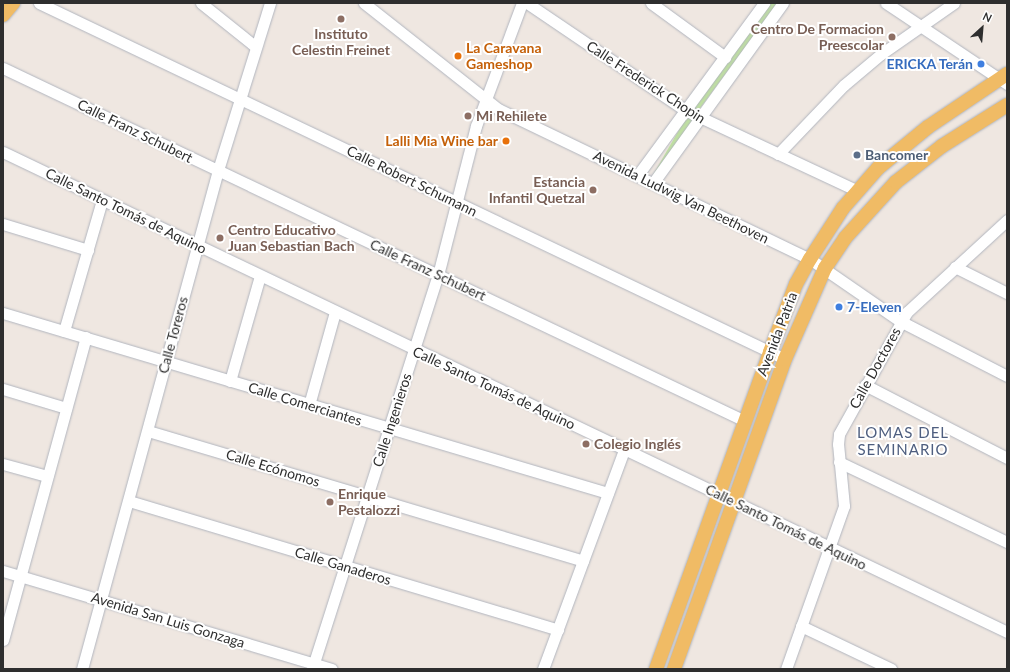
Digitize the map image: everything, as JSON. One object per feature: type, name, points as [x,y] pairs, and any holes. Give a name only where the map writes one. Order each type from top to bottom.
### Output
[{"type":"main road","points":[[3,15],[13,3]]},
{"type":"main road","name":"Avenida Patria","points":[[656,669],[770,352],[796,284],[810,259],[843,208],[878,168],[928,127],[1004,79]]},
{"type":"main road","name":"Avenida Patria","points":[[674,669],[786,359],[825,268],[845,238],[896,182],[942,146],[1007,105]]},
{"type":"street","name":"Calle Robert Schumann","points":[[39,3],[786,359]]},
{"type":"street","points":[[201,3],[256,47]]},
{"type":"street","name":"Calle Toreros","points":[[82,669],[102,601],[218,170],[239,98],[270,3]]},
{"type":"street","name":"Avenida Ludwig Van Beethoven","points":[[364,3],[484,100],[637,176],[810,259],[900,321],[1007,376]]},
{"type":"street","name":"Calle Ingenieros","points":[[313,666],[438,275],[484,100],[522,3]]},
{"type":"street","name":"Calle Frederick Chopin","points":[[527,3],[685,110],[858,191]]},
{"type":"street","points":[[651,3],[725,57]]},
{"type":"street","points":[[637,176],[764,3]]},
{"type":"street","points":[[652,183],[783,3]]},
{"type":"street","points":[[886,3],[1004,79]]},
{"type":"street","points":[[778,154],[844,85],[881,54],[954,3]]},
{"type":"street","name":"Calle Franz Schubert","points":[[3,68],[745,421]]},
{"type":"street","name":"Calle Santo Tomás de Aquino","points":[[3,152],[414,351],[1007,632]]},
{"type":"street","points":[[64,331],[102,200]]},
{"type":"street","name":"Calle Doctores","points":[[786,669],[844,506],[844,493],[839,462],[839,434],[900,321],[919,298],[1007,220]]},
{"type":"street","points":[[3,224],[88,250]]},
{"type":"street","points":[[955,267],[1007,293]]},
{"type":"street","points":[[230,381],[260,276]]},
{"type":"street","points":[[309,405],[335,312]]},
{"type":"street","name":"Calle Comerciantes","points":[[3,313],[608,493]]},
{"type":"street","points":[[3,640],[86,337]]},
{"type":"street","points":[[865,385],[1007,458]]},
{"type":"street","points":[[3,389],[66,408]]},
{"type":"street","name":"Calle Ecónomos","points":[[148,431],[583,561]]},
{"type":"street","points":[[543,669],[624,450]]},
{"type":"street","points":[[839,462],[1007,542]]},
{"type":"street","points":[[3,464],[47,476]]},
{"type":"street","name":"Calle Ganaderos","points":[[129,501],[558,630]]},
{"type":"street","name":"Avenida San Luis Gonzaga","points":[[3,571],[313,666],[332,669]]},
{"type":"street","points":[[801,626],[890,669]]},
{"type":"green space","points":[[768,3],[778,3],[698,111],[692,108]]},
{"type":"green space","points":[[687,116],[694,120],[658,182],[651,178]]},
{"type":"place","name":"Instituto Celestin Freinet","points":[[341,19]]},
{"type":"place","name":"Centro De Formacion Preescolar","points":[[892,37]]},
{"type":"place","name":"La Caravana Gameshop","points":[[458,56]]},
{"type":"place","name":"ERICKA Terán","points":[[981,64]]},
{"type":"place","name":"Mi Rehilete","points":[[468,116]]},
{"type":"place","name":"Lalli Mia Wine bar","points":[[506,141]]},
{"type":"place","name":"Bancomer","points":[[857,155]]},
{"type":"place","name":"Estancia Infantil Quetzal","points":[[593,190]]},
{"type":"place","name":"Centro Educativo Juan Sebastian Bach","points":[[220,238]]},
{"type":"place","name":"7-Eleven","points":[[839,307]]},
{"type":"place","name":"Colegio Inglés","points":[[586,444]]},
{"type":"place","name":"Enrique Pestalozzi","points":[[330,502]]},
{"type":"district","name":"LOMAS DEL SEMINARIO","points":[[903,440]]}]
